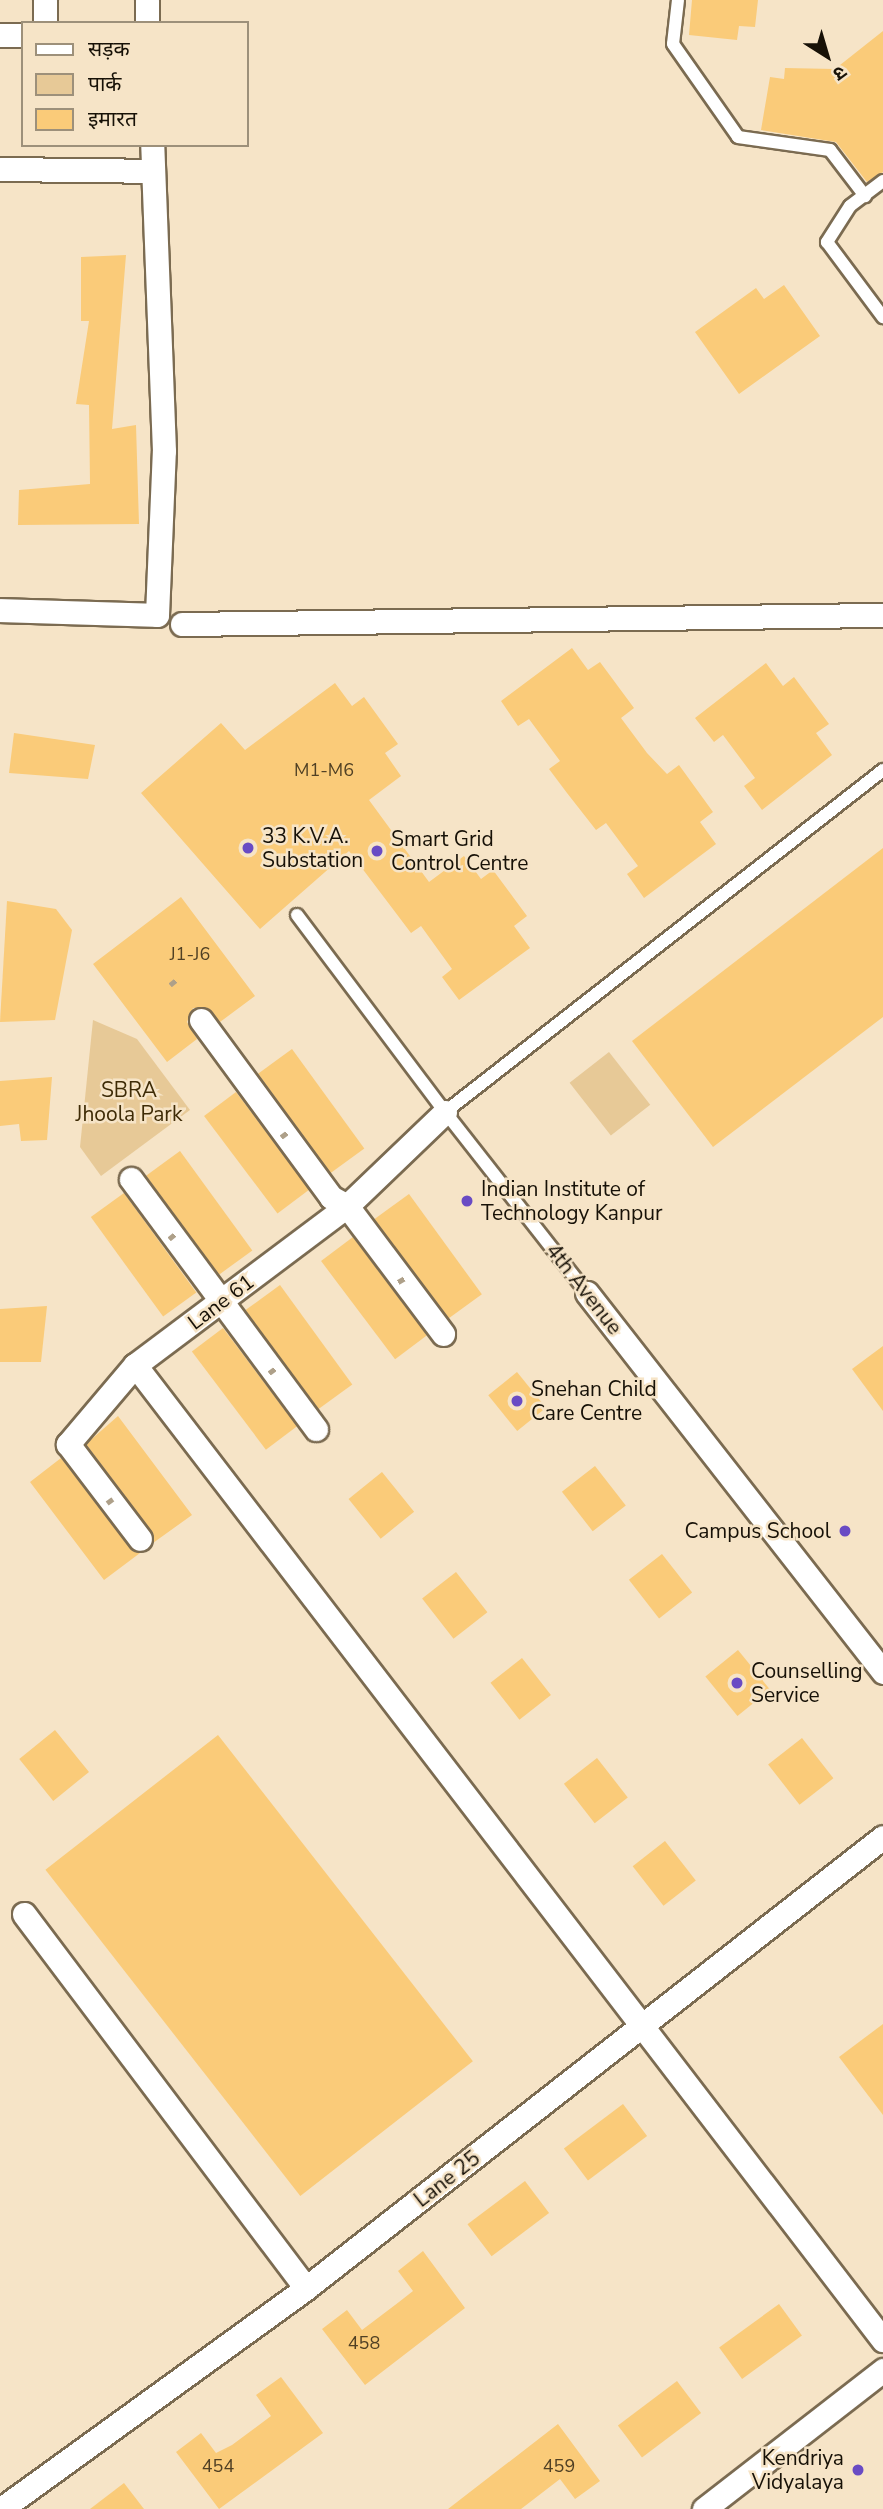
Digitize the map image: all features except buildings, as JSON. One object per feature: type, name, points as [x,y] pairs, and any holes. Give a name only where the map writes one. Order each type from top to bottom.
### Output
[{"type":"street","points":[[45,0],[45,21]]},
{"type":"street","points":[[147,0],[148,21]]},
{"type":"street","points":[[0,34],[21,35]]},
{"type":"street","points":[[0,610],[157,615],[164,451],[152,147]]},
{"type":"street","points":[[0,169],[153,171]]},
{"type":"street","points":[[182,624],[883,615]]},
{"type":"street","points":[[201,1020],[331,1197],[347,1206],[443,1334]]},
{"type":"street","name":"Lane 61","points":[[140,1539],[68,1444],[135,1365],[347,1206],[446,1112]]},
{"type":"street","points":[[131,1180],[316,1429]]},
{"type":"street","name":"4th Avenue","points":[[587,1293],[883,1672]]},
{"type":"street","points":[[135,1365],[883,2340]]},
{"type":"street","name":"Lane 25","points":[[1,2509],[306,2288],[883,1837]]},
{"type":"street","points":[[24,1914],[306,2288]]},
{"type":"street","points":[[704,2509],[883,2370]]},
{"type":"lane","points":[[678,0],[673,44],[738,137],[830,150],[865,196]]},
{"type":"lane","points":[[883,181],[865,196],[827,242],[883,317]]},
{"type":"lane","points":[[446,1112],[883,770]]},
{"type":"lane","name":"4th Avenue","points":[[297,915],[587,1293]]},
{"type":"path","points":[[170,985],[176,980]]},
{"type":"path","points":[[281,1137],[288,1132]]},
{"type":"path","points":[[169,1239],[176,1234]]},
{"type":"path","points":[[398,1282],[405,1278]]},
{"type":"path","points":[[269,1373],[276,1368]]},
{"type":"path","points":[[107,1503],[114,1498]]},
{"type":"green space","name":"SBRA Jhoola Park","points":[[93,1020],[137,1039],[190,1110],[101,1176],[80,1147]]},
{"type":"green space","points":[[609,1052],[650,1105],[611,1136],[570,1083]]},
{"type":"place","name":"33 K.V.A. Substation","points":[[248,848]]},
{"type":"place","name":"Smart Grid Control Centre","points":[[377,851]]},
{"type":"place","name":"Indian Institute of Technology Kanpur","points":[[467,1201]]},
{"type":"place","name":"Snehan Child Care Centre","points":[[517,1401]]},
{"type":"place","name":"Campus School","points":[[845,1531]]},
{"type":"place","name":"Counselling Service","points":[[737,1683]]},
{"type":"place","name":"Kendriya Vidyalaya","points":[[858,2470]]}]
